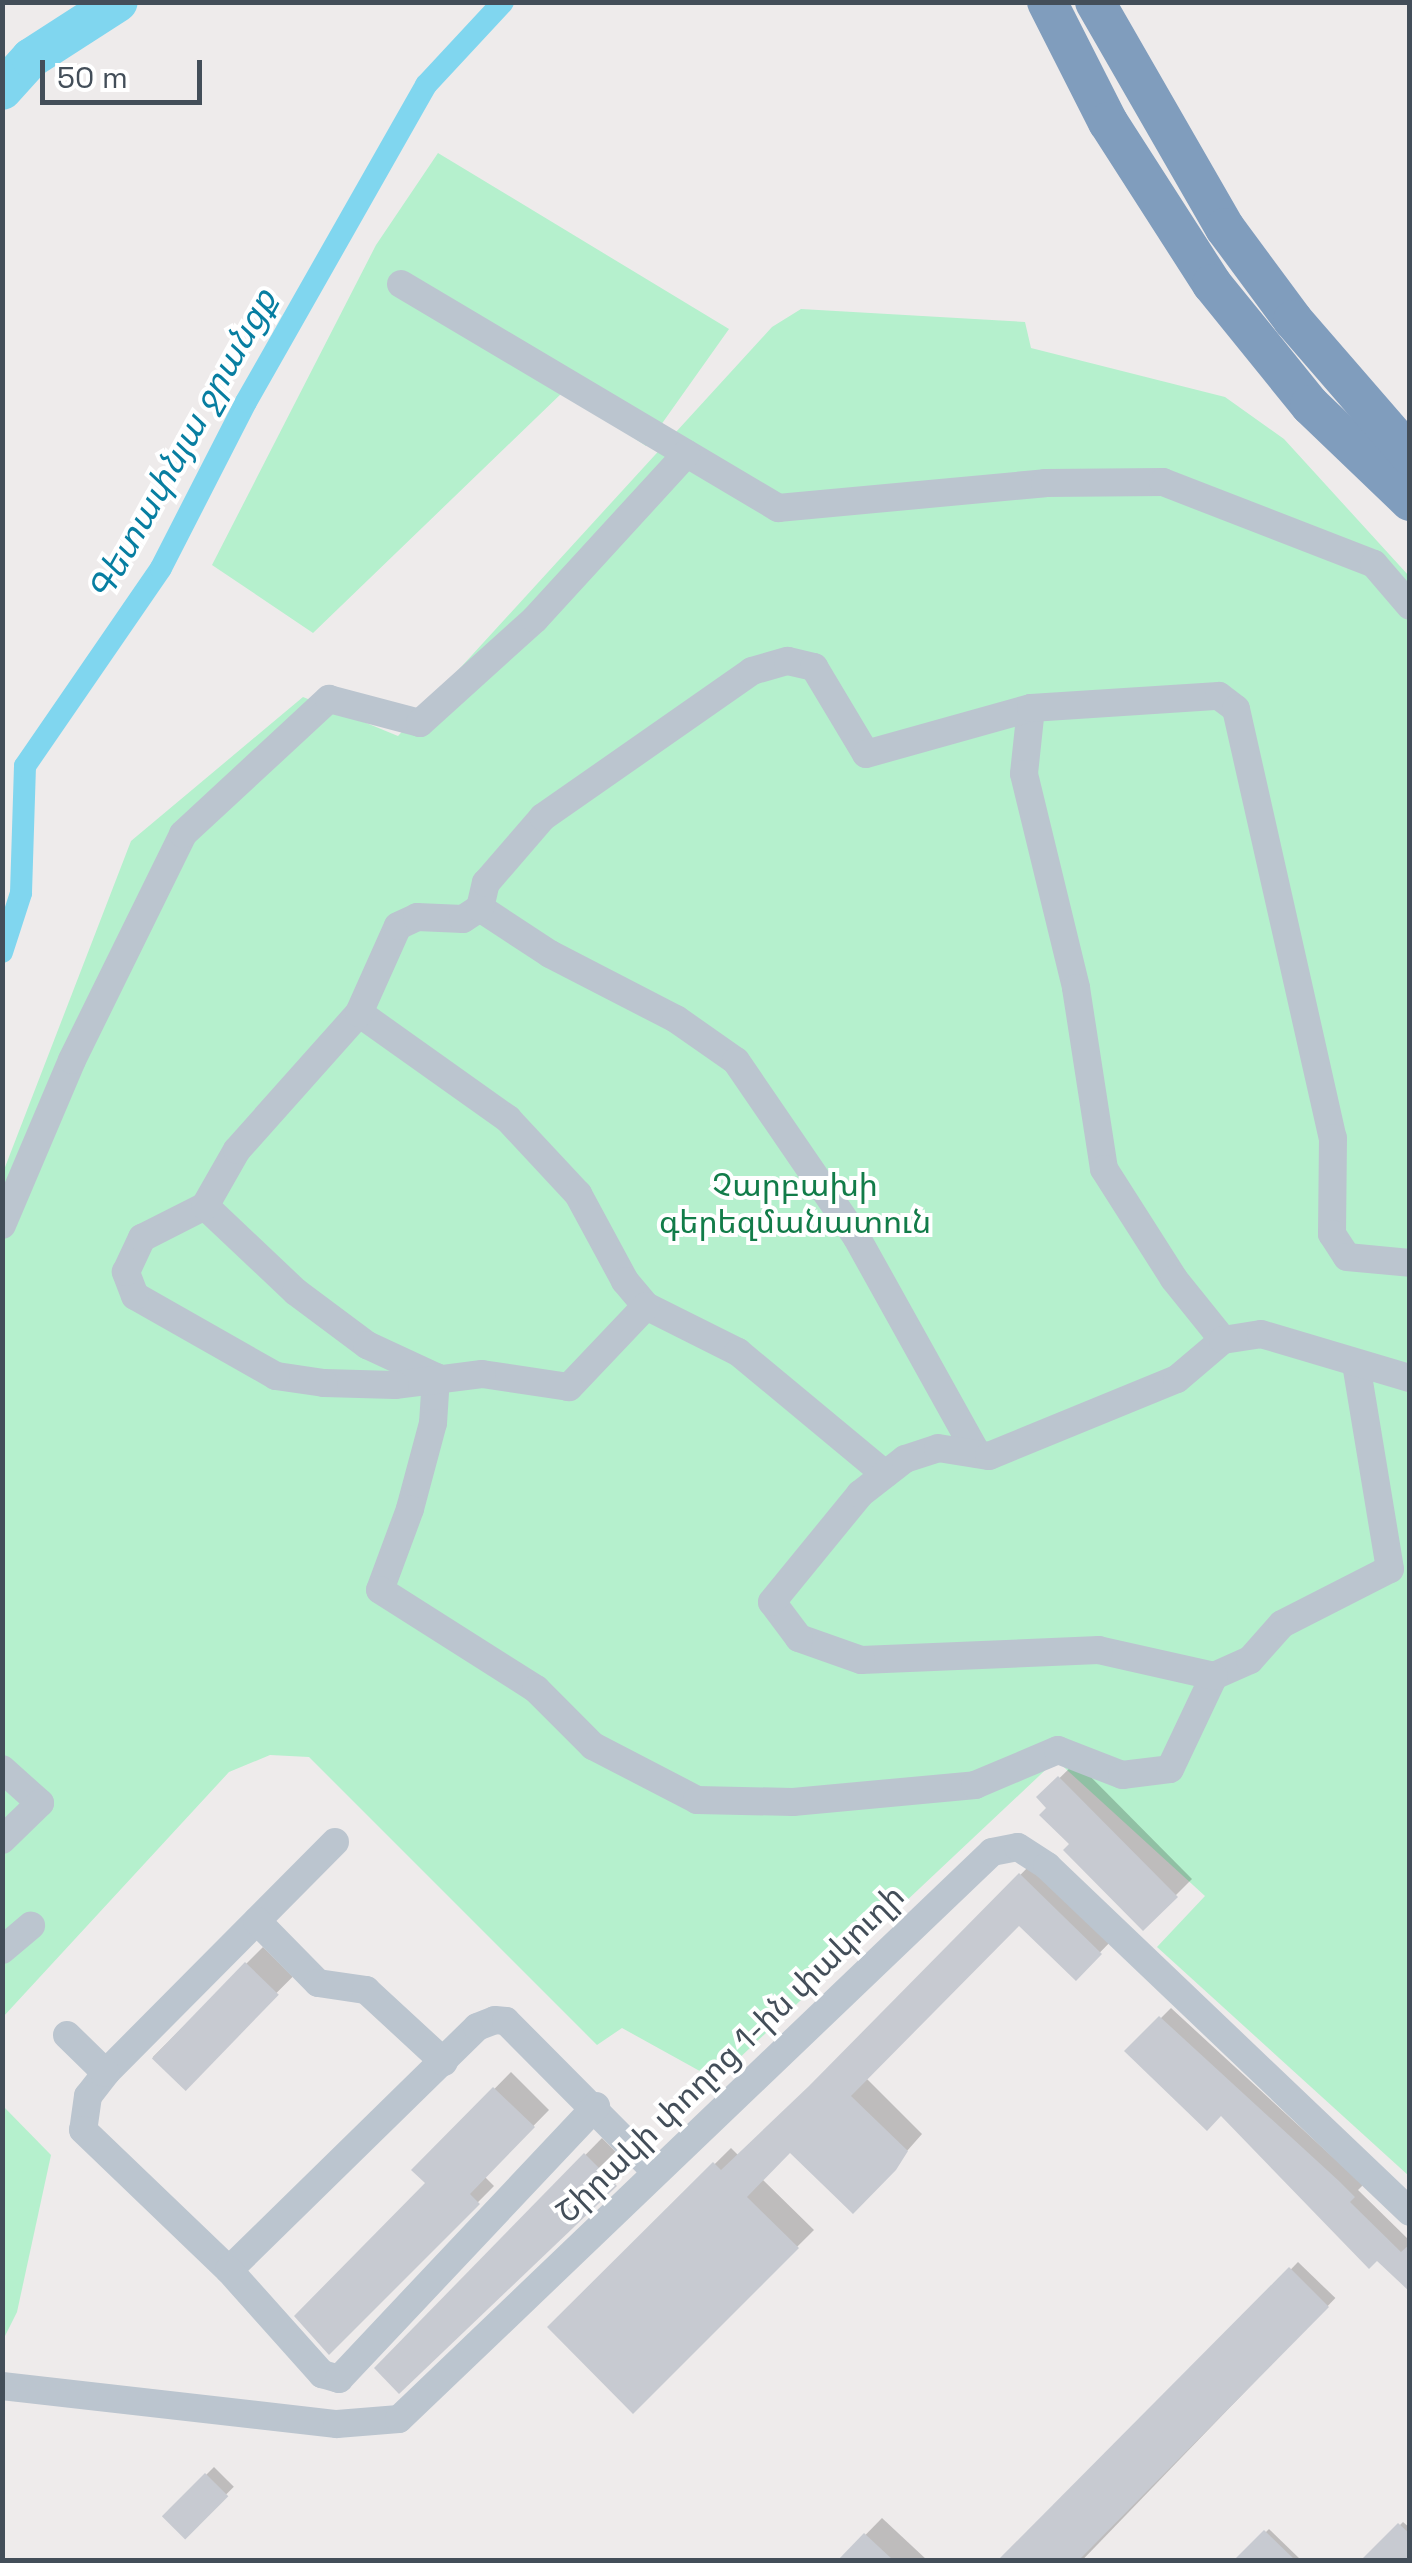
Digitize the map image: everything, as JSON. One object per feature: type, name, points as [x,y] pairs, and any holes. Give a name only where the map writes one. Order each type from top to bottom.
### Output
[{"type":"highway","points":[[1047,2],[1076,64],[1148,189],[1236,315],[1310,405],[1410,500]]},
{"type":"highway","points":[[1095,2],[1114,44],[1246,258],[1410,455]]},
{"type":"lane","points":[[402,284],[778,508],[1045,483],[1163,482],[1374,564],[1410,606]]},
{"type":"lane","points":[[2,1225],[72,1060],[183,834],[224,792],[274,756],[329,699],[420,723],[535,619],[686,454]]},
{"type":"lane","points":[[646,1306],[569,1387],[482,1374],[437,1381],[364,1384],[276,1376],[135,1296],[126,1272],[142,1238],[205,1206],[237,1150],[359,1013],[398,926],[417,917],[463,919],[480,908],[486,882],[543,817],[752,671],[788,661],[814,667],[866,754],[1031,708],[1219,696],[1236,710],[1333,1138],[1332,1234],[1346,1257],[1410,1262]]},
{"type":"lane","points":[[1031,708],[1024,774],[1076,988],[1104,1169],[1174,1279],[1223,1340]]},
{"type":"lane","points":[[480,908],[550,954],[676,1019],[736,1061],[857,1238],[977,1454]]},
{"type":"lane","points":[[359,1013],[508,1119],[578,1194],[625,1282],[646,1306],[738,1352],[885,1474]]},
{"type":"lane","points":[[205,1206],[296,1292],[367,1345],[437,1381]]},
{"type":"lane","points":[[1356,1363],[1390,1569],[1282,1624],[1250,1660],[1214,1676],[1099,1650],[861,1660],[799,1638],[772,1602],[860,1494],[885,1474],[938,1448],[990,1456],[1177,1379],[1223,1340],[1262,1334],[1410,1378]]},
{"type":"lane","points":[[437,1381],[410,1510],[380,1590],[536,1689],[593,1746],[697,1800],[793,1802],[976,1785],[1058,1750],[1122,1775],[1170,1769],[1214,1676]]},
{"type":"lane","points":[[2,1770],[40,1803],[2,1840]]},
{"type":"lane","points":[[335,1842],[106,2073],[88,2096],[83,2130],[229,2270],[322,2374],[339,2379],[596,2106]]},
{"type":"lane","name":"Շիրակի փողոց 1-ին փակուղի","points":[[2,2386],[337,2424],[399,2419],[992,1852],[1018,1847],[1047,1866],[1410,2212]]},
{"type":"lane","points":[[256,1921],[318,1984],[366,1990],[444,2062]]},
{"type":"lane","points":[[2,1950],[32,1926]]},
{"type":"lane","points":[[229,2270],[483,2022],[506,2021],[596,2106],[656,2172]]},
{"type":"lane","points":[[67,2035],[106,2073]]},
{"type":"green space","points":[[438,153],[729,329],[646,446],[564,391],[313,633],[212,565],[376,245]]},
{"type":"green space","name":"Չարբախի գերեզմանատուն","points":[[801,309],[1025,322],[1031,348],[1225,397],[1284,439],[1409,576],[1409,2176],[1157,1947],[1205,1896],[1056,1760],[716,2080],[622,2028],[597,2045],[309,1757],[270,1755],[229,1772],[3,2017],[2,1175],[131,841],[303,697],[398,736],[772,327]]},
{"type":"green space","points":[[3,2106],[51,2155],[17,2312],[3,2340]]},
{"type":"building","points":[[1058,1776],[1178,1897],[1143,1931],[1063,1850],[1069,1844],[1039,1815],[1046,1808],[1036,1797]]},
{"type":"building","points":[[1019,1873],[1102,1954],[1076,1981],[1019,1926],[851,2096],[908,2151],[896,2170],[853,2214],[790,2153],[747,2197],[799,2248],[633,2414],[547,2327],[713,2162],[721,2170],[809,2086]]},
{"type":"building","points":[[245,1962],[279,1995],[186,2091],[152,2058]]},
{"type":"building","points":[[1159,2016],[1340,2182],[1355,2197],[1350,2202],[1401,2252],[1410,2244],[1410,2292],[1377,2261],[1369,2269],[1221,2116],[1207,2131],[1124,2051]]},
{"type":"building","points":[[493,2087],[535,2127],[470,2194],[480,2204],[329,2355],[294,2316],[425,2183],[411,2170]]},
{"type":"building","points":[[584,2153],[617,2186],[399,2394],[374,2368]]},
{"type":"building","points":[[1289,2267],[1329,2307],[1079,2560],[998,2560]]},
{"type":"building","points":[[205,2473],[228,2496],[185,2539],[162,2516]]},
{"type":"building","points":[[1398,2523],[1410,2534],[1410,2560],[1361,2560]]},
{"type":"building","points":[[1264,2530],[1295,2560],[1234,2560]]},
{"type":"building","points":[[864,2533],[893,2560],[838,2560]]},
{"type":"waterway","points":[[2,90],[31,58],[118,2]]},
{"type":"waterway","name":"Գետափնյա ջրանցք","points":[[2,952],[21,893],[25,766],[161,568],[246,402],[426,85],[503,2]]}]
